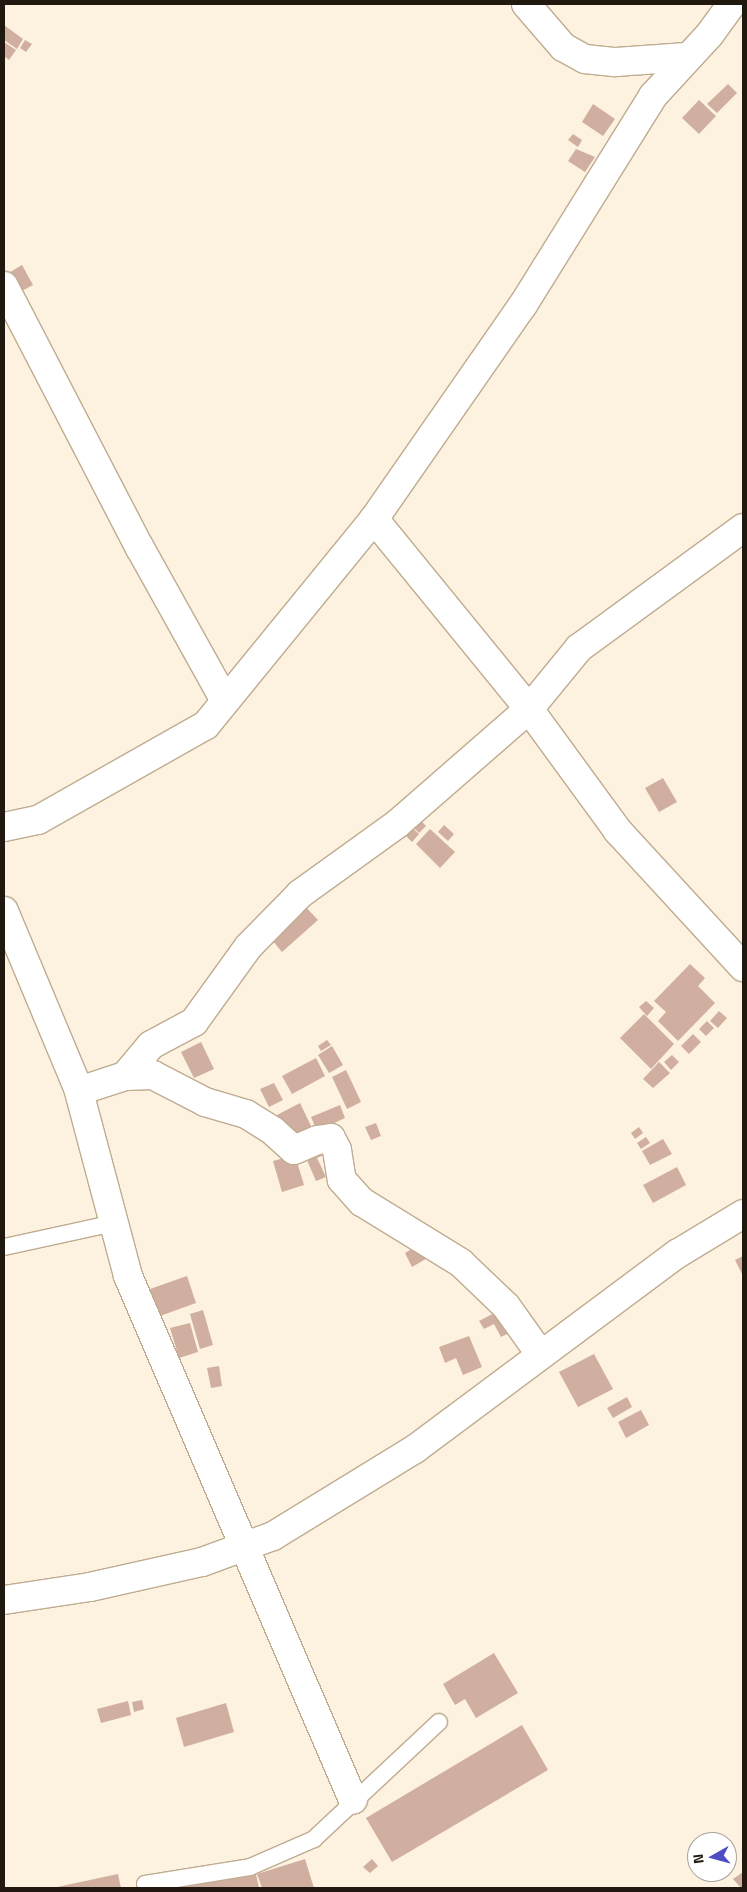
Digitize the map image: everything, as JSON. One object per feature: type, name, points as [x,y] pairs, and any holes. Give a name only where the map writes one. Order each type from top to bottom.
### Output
[{"type":"street","points":[[526,4],[564,46],[585,59],[616,62],[686,57]]},
{"type":"street","points":[[4,827],[38,820],[206,725],[224,699],[374,519],[522,305],[653,96],[686,57],[710,34],[732,4]]},
{"type":"street","points":[[4,286],[140,548],[224,699]]},
{"type":"street","points":[[374,519],[529,709],[618,831],[743,967]]},
{"type":"street","points":[[125,1076],[152,1045],[194,1022],[248,948],[300,894],[397,824],[529,709],[580,648],[743,528]]},
{"type":"street","points":[[4,912],[79,1091],[128,1276],[353,1800]]},
{"type":"street","points":[[79,1091],[125,1076],[153,1076],[205,1102],[246,1114],[274,1131],[294,1150],[317,1140],[331,1138],[337,1150],[342,1180],[362,1202],[461,1263],[506,1306],[541,1356]]},
{"type":"street","points":[[4,1600],[90,1587],[202,1562],[245,1549],[281,1532],[415,1449],[677,1254],[743,1214]]},
{"type":"lane","points":[[4,1246],[114,1223]]},
{"type":"lane","points":[[145,1884],[250,1867],[314,1839],[353,1800],[440,1722]]},
{"type":"building","points":[[4,25],[23,39],[17,49],[4,40]]},
{"type":"building","points":[[25,40],[32,44],[26,52],[20,48]]},
{"type":"building","points":[[4,42],[16,50],[9,60],[4,56]]},
{"type":"building","points":[[728,84],[737,93],[717,113],[707,104]]},
{"type":"building","points":[[699,100],[716,116],[699,134],[682,118]]},
{"type":"building","points":[[593,104],[615,119],[603,136],[582,122]]},
{"type":"building","points":[[573,134],[582,140],[578,147],[568,140]]},
{"type":"building","points":[[576,149],[595,157],[585,172],[568,161]]},
{"type":"building","points":[[22,265],[33,285],[18,293],[7,274]]},
{"type":"building","points":[[663,778],[677,802],[659,812],[645,788]]},
{"type":"building","points":[[417,817],[426,826],[419,833],[410,824]]},
{"type":"building","points":[[407,823],[419,834],[412,842],[400,830]]},
{"type":"building","points":[[444,825],[454,834],[448,841],[438,832]]},
{"type":"building","points":[[430,829],[455,852],[440,868],[416,844]]},
{"type":"building","points":[[302,903],[318,920],[282,952],[267,934]]},
{"type":"building","points":[[690,964],[705,978],[698,986],[715,1003],[678,1041],[658,1021],[666,1012],[654,1001]]},
{"type":"building","points":[[646,1001],[654,1008],[647,1016],[639,1007]]},
{"type":"building","points":[[719,1011],[727,1018],[718,1028],[710,1021]]},
{"type":"building","points":[[644,1014],[674,1044],[651,1069],[620,1038]]},
{"type":"building","points":[[707,1021],[714,1028],[706,1036],[699,1029]]},
{"type":"building","points":[[693,1034],[701,1042],[689,1054],[681,1046]]},
{"type":"building","points":[[327,1040],[331,1045],[321,1051],[318,1046]]},
{"type":"building","points":[[201,1042],[214,1069],[194,1078],[181,1052]]},
{"type":"building","points":[[332,1046],[343,1065],[329,1073],[318,1055]]},
{"type":"building","points":[[672,1055],[679,1062],[671,1070],[664,1062]]},
{"type":"building","points":[[316,1058],[325,1076],[292,1094],[282,1076]]},
{"type":"building","points":[[659,1062],[670,1073],[653,1088],[643,1079]]},
{"type":"building","points":[[346,1070],[361,1102],[347,1109],[332,1077]]},
{"type":"building","points":[[274,1083],[283,1100],[269,1107],[260,1089]]},
{"type":"building","points":[[300,1103],[312,1128],[289,1140],[277,1115]]},
{"type":"building","points":[[340,1105],[345,1118],[317,1131],[311,1117]]},
{"type":"building","points":[[376,1123],[381,1136],[371,1140],[365,1127]]},
{"type":"building","points":[[639,1127],[643,1133],[635,1139],[631,1133]]},
{"type":"building","points":[[646,1137],[650,1143],[641,1149],[637,1143]]},
{"type":"building","points":[[663,1139],[672,1154],[650,1165],[642,1151]]},
{"type":"building","points":[[303,1151],[328,1153],[317,1158],[326,1177],[316,1181]]},
{"type":"building","points":[[295,1155],[304,1185],[282,1192],[273,1161]]},
{"type":"building","points":[[677,1167],[686,1185],[653,1203],[643,1185]]},
{"type":"building","points":[[422,1243],[436,1253],[412,1267],[405,1253]]},
{"type":"building","points":[[743,1256],[743,1276],[735,1260]]},
{"type":"building","points":[[187,1276],[196,1303],[160,1316],[150,1289]]},
{"type":"building","points":[[203,1310],[213,1345],[200,1349],[190,1314]]},
{"type":"building","points":[[500,1310],[511,1332],[501,1337],[494,1324],[484,1329],[479,1321]]},
{"type":"building","points":[[190,1323],[198,1352],[179,1358],[170,1328]]},
{"type":"building","points":[[469,1336],[482,1367],[463,1375],[456,1358],[445,1363],[439,1347]]},
{"type":"building","points":[[594,1354],[613,1389],[578,1407],[559,1372]]},
{"type":"building","points":[[219,1366],[222,1386],[211,1388],[207,1368]]},
{"type":"building","points":[[627,1397],[632,1407],[613,1418],[607,1408]]},
{"type":"building","points":[[641,1410],[649,1425],[626,1438],[618,1422]]},
{"type":"building","points":[[494,1653],[518,1693],[476,1718],[465,1699],[455,1705],[443,1684]]},
{"type":"building","points":[[142,1700],[144,1709],[134,1712],[132,1702]]},
{"type":"building","points":[[128,1701],[131,1715],[101,1723],[97,1709]]},
{"type":"building","points":[[226,1703],[234,1732],[184,1747],[176,1718]]},
{"type":"building","points":[[522,1725],[548,1770],[392,1862],[366,1818]]},
{"type":"building","points":[[305,1859],[314,1888],[262,1888],[257,1874]]},
{"type":"building","points":[[372,1859],[378,1866],[370,1873],[363,1867]]},
{"type":"building","points":[[743,1872],[743,1888],[736,1882],[737,1876]]},
{"type":"building","points":[[118,1874],[121,1888],[57,1888],[57,1887]]},
{"type":"building","points":[[256,1874],[259,1888],[184,1888],[184,1887]]}]
